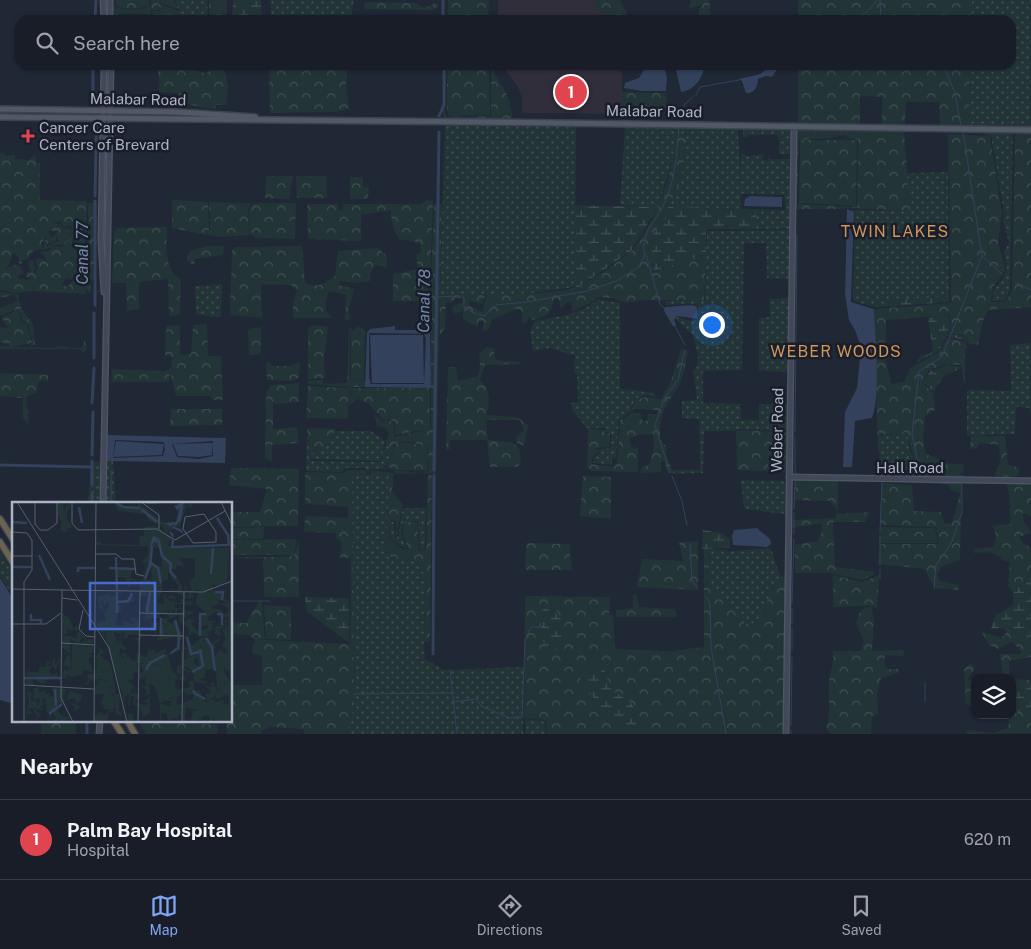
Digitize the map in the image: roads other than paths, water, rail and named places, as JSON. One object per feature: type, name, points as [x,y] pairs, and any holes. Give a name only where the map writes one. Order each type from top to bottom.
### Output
[{"type":"highway","points":[[0,519],[12,538]]},
{"type":"highway","points":[[0,542],[12,561]]},
{"type":"highway","points":[[114,722],[122,734]]},
{"type":"highway","points":[[128,722],[135,734]]},
{"type":"main road","name":"Malabar Road","points":[[0,109],[110,110],[220,114],[276,119]]},
{"type":"main road","points":[[0,117],[14,110]]},
{"type":"main road","points":[[196,120],[218,118],[220,114]]},
{"type":"main road","name":"Malabar Road","points":[[0,117],[518,121],[1031,130]]},
{"type":"street","points":[[104,0],[110,9]]},
{"type":"street","points":[[104,0],[104,15]]},
{"type":"street","points":[[110,0],[110,15]]},
{"type":"street","points":[[104,70],[101,240],[106,321]]},
{"type":"street","points":[[103,502],[111,70]]},
{"type":"street","name":"Weber Road","points":[[786,734],[794,126]]},
{"type":"street","name":"Hall Road","points":[[789,478],[1031,480]]},
{"type":"water","points":[[644,70],[665,70],[667,78],[666,91],[641,91],[624,88],[625,83],[639,78]]},
{"type":"water","points":[[676,70],[704,70],[694,86],[681,92]]},
{"type":"water","points":[[765,70],[776,71],[772,77],[766,76],[758,79],[755,89],[752,92],[746,93],[742,81],[739,79],[760,74]]},
{"type":"water","points":[[750,196],[782,197],[782,207],[744,206],[745,199]]},
{"type":"water","points":[[847,209],[854,212],[851,302],[874,309],[877,365],[875,408],[872,418],[855,421],[852,467],[843,467],[845,412],[857,388],[861,347],[849,320],[845,295]]},
{"type":"water","points":[[693,305],[697,307],[698,319],[678,316],[674,319],[676,326],[673,326],[664,311],[665,307]]},
{"type":"water","points":[[395,326],[395,330],[420,330],[430,334],[431,388],[365,387],[367,333],[370,329]],"holes":[[[369,333],[424,334],[426,338],[424,384],[371,384],[369,378]]]},
{"type":"water","points":[[370,335],[423,335],[424,383],[372,383]]},
{"type":"water","points":[[105,435],[226,438],[225,463],[105,461]],"holes":[[[115,440],[164,442],[165,450],[163,456],[113,458]],[[213,441],[213,456],[199,459],[177,457],[172,444]]]},
{"type":"water","points":[[116,441],[164,444],[162,455],[113,457]]},
{"type":"water","points":[[213,443],[212,455],[199,457],[178,456],[173,444]]},
{"type":"water","points":[[757,528],[770,539],[771,544],[767,547],[733,545],[732,536],[734,530]]},
{"type":"water","points":[[0,578],[12,597],[12,703],[0,700]]},
{"type":"waterway","name":"Canal 77","points":[[95,15],[96,0]]},
{"type":"waterway","name":"Canal 78","points":[[443,0],[443,15]]},
{"type":"waterway","points":[[862,15],[877,0]]},
{"type":"waterway","points":[[880,0],[881,15]]},
{"type":"waterway","name":"Canal 77","points":[[93,70],[93,96]]},
{"type":"waterway","name":"Canal 78","points":[[439,116],[444,105],[444,70]]},
{"type":"waterway","points":[[945,70],[955,93],[961,126]]},
{"type":"waterway","points":[[696,95],[700,87],[739,80]]},
{"type":"waterway","points":[[680,115],[685,104],[693,97]]},
{"type":"waterway","name":"Canal 77","points":[[96,141],[97,126]]},
{"type":"waterway","points":[[436,297],[459,296],[464,298],[464,307],[484,316],[496,305],[527,302],[587,291],[616,281],[639,267],[645,254],[644,241],[646,235],[662,208],[673,179],[679,127]]},
{"type":"waterway","name":"Canal 78","points":[[434,470],[439,132]]},
{"type":"waterway","points":[[926,476],[924,469],[919,468],[912,434],[919,371],[942,357],[982,256],[963,132]]},
{"type":"waterway","name":"Canal 77","points":[[95,196],[96,146]]},
{"type":"waterway","name":"Canal 77","points":[[95,201],[95,305]]},
{"type":"waterway","points":[[795,432],[797,235]]},
{"type":"waterway","points":[[646,255],[660,304],[666,310]]},
{"type":"waterway","points":[[982,256],[1002,274]]},
{"type":"waterway","points":[[1017,283],[1031,290]]},
{"type":"waterway","name":"Canal 77","points":[[94,313],[94,358]]},
{"type":"waterway","points":[[675,326],[685,345]]},
{"type":"waterway","points":[[670,473],[655,425],[664,399],[678,380],[685,350]]},
{"type":"waterway","name":"Canal 77","points":[[92,403],[94,368]]},
{"type":"waterway","name":"Canal 77","points":[[92,455],[93,412]]},
{"type":"waterway","points":[[795,437],[795,475],[860,476]]},
{"type":"waterway","name":"Canal 77","points":[[92,461],[92,485]]},
{"type":"waterway","points":[[0,465],[92,467]]},
{"type":"waterway","points":[[111,470],[111,502]]},
{"type":"waterway","name":"Canal 78","points":[[433,654],[434,475]]},
{"type":"waterway","points":[[672,476],[682,501],[687,525]]},
{"type":"waterway","points":[[865,476],[904,476]]},
{"type":"waterway","points":[[909,476],[964,476]]},
{"type":"waterway","points":[[969,477],[1031,478]]},
{"type":"waterway","points":[[794,509],[795,480],[875,481]]},
{"type":"waterway","points":[[879,481],[962,484],[962,512],[951,544],[936,565],[934,589]]},
{"type":"waterway","points":[[880,531],[882,482]]},
{"type":"waterway","points":[[967,483],[1031,483]]},
{"type":"waterway","name":"Canal 77","points":[[92,495],[92,502]]},
{"type":"waterway","points":[[794,513],[794,534]]},
{"type":"waterway","points":[[880,536],[880,565]]},
{"type":"waterway","points":[[792,603],[794,538]]},
{"type":"waterway","points":[[690,544],[692,580],[697,587]]},
{"type":"waterway","points":[[880,569],[880,579]]},
{"type":"waterway","points":[[706,597],[710,603],[711,647],[726,734]]},
{"type":"waterway","points":[[232,601],[270,601]]},
{"type":"waterway","points":[[792,608],[792,624]]},
{"type":"waterway","points":[[454,702],[477,699],[481,706],[510,718],[522,717],[525,640],[531,627],[541,627]]},
{"type":"waterway","points":[[792,628],[792,651]]},
{"type":"waterway","points":[[791,726],[792,656]]},
{"type":"waterway","points":[[450,670],[457,734]]},
{"type":"waterway","points":[[925,683],[925,702]]},
{"type":"waterway","points":[[354,694],[453,693]]},
{"type":"waterway","name":"Canal 77","points":[[87,722],[87,734]]},
{"type":"place","name":"Palm Bay Hospital","points":[[571,92]]},
{"type":"place","name":"Cancer Care Centers of Brevard","points":[[28,136]]},
{"type":"district","name":"TWIN LAKES","points":[[895,231]]},
{"type":"district","name":"WEBER WOODS","points":[[836,351]]}]
